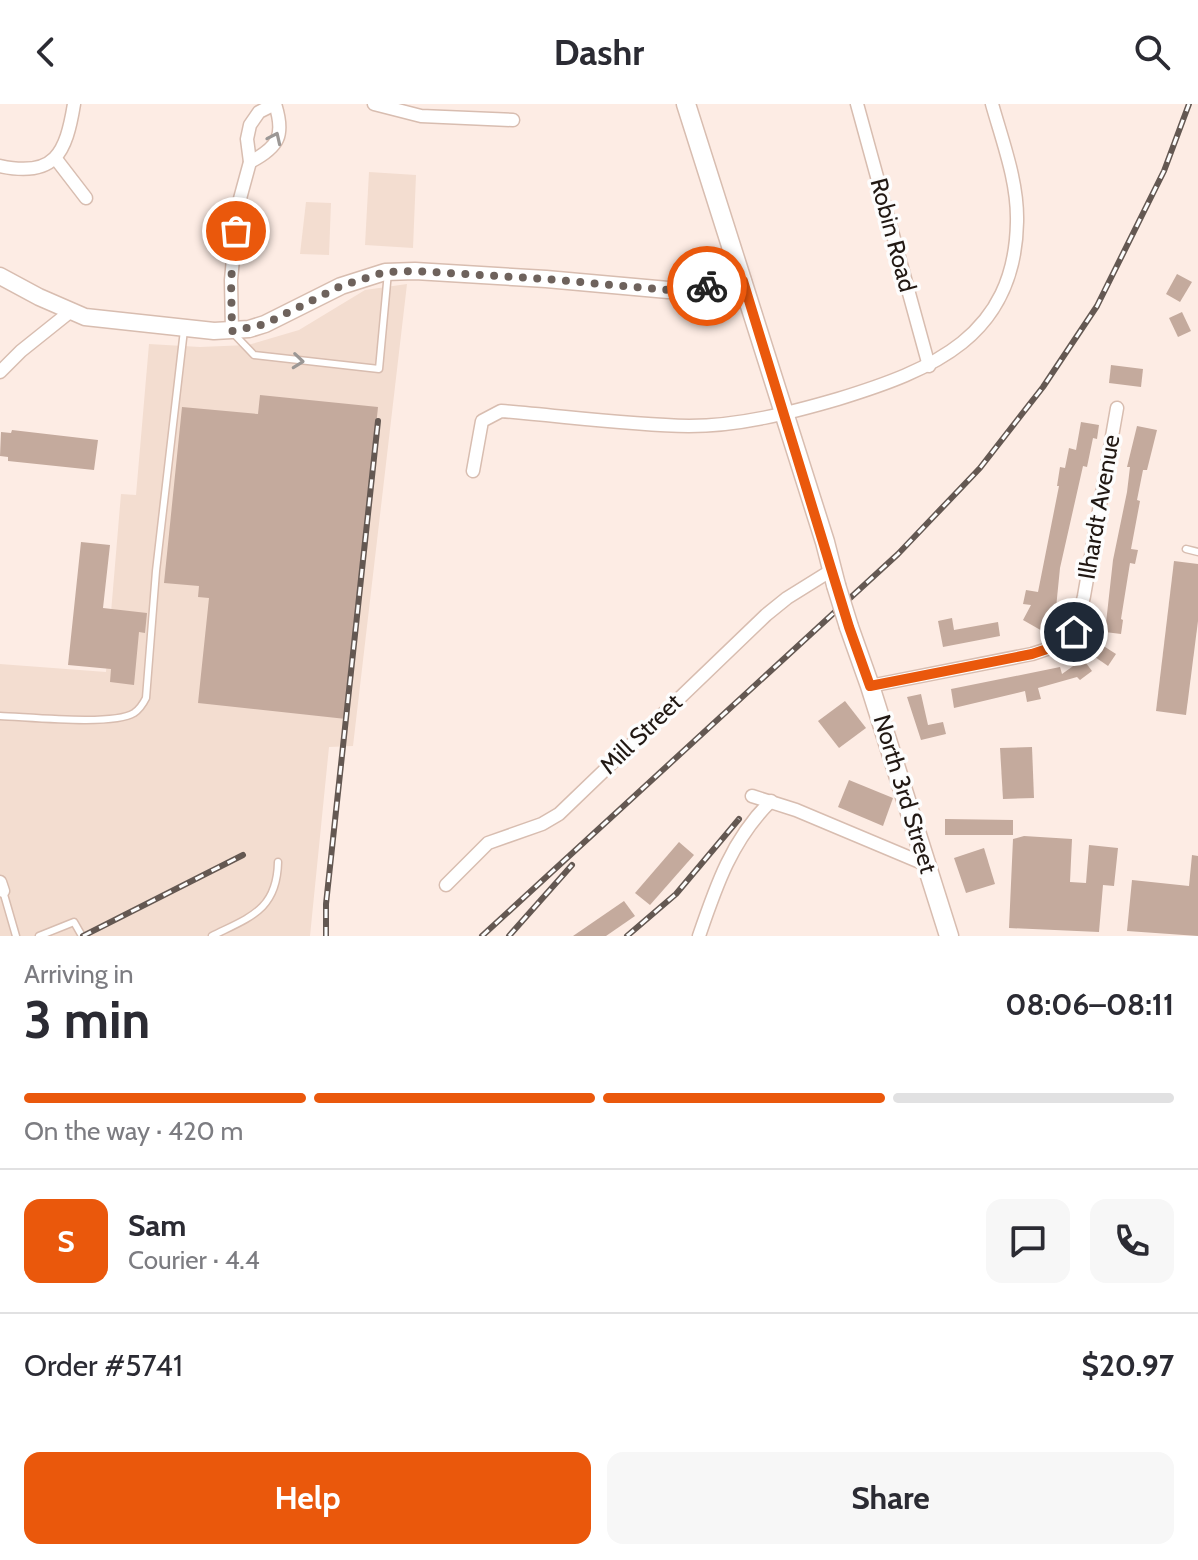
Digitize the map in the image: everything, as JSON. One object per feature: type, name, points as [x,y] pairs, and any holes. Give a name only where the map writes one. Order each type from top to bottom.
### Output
[{"type":"main road","name":"North 3rd Street","points":[[686,104],[949,936]]},
{"type":"street","points":[[0,166],[23,170],[40,168],[56,159],[65,146],[74,104]]},
{"type":"street","points":[[232,331],[231,280],[241,189],[250,162],[247,139],[250,125],[259,112],[275,104],[281,123],[278,139],[268,153],[250,162]]},
{"type":"street","points":[[374,104],[421,116],[513,120]]},
{"type":"street","name":"Robin Road","points":[[857,104],[929,366]]},
{"type":"street","points":[[473,471],[482,421],[501,411],[690,426],[785,414],[881,385],[929,366],[958,348],[985,320],[998,297],[1013,256],[1017,225],[1016,195],[994,105]]},
{"type":"street","points":[[56,159],[86,198]]},
{"type":"street","points":[[0,276],[71,311],[101,320],[232,331],[265,324],[341,286],[388,272],[546,279],[668,290],[743,281]]},
{"type":"street","points":[[0,372],[71,311]]},
{"type":"street","name":"Ilhardt Avenue","points":[[870,686],[1032,654],[1069,638],[1077,624],[1084,596],[1117,408]]},
{"type":"street","name":"Mill Street","points":[[446,885],[488,843],[542,824],[559,814],[766,615],[787,598],[834,578]]},
{"type":"street","points":[[752,796],[927,865]]},
{"type":"street","points":[[699,936],[716,885],[733,849],[771,801]]},
{"type":"lane","points":[[232,331],[254,355],[379,369],[388,272]]},
{"type":"lane","points":[[0,716],[103,720],[126,716],[143,705],[184,329]]},
{"type":"lane","points":[[1186,549],[1198,552]]},
{"type":"lane","points":[[212,936],[247,918],[271,900],[278,862]]},
{"type":"lane","points":[[2,886],[16,936]]},
{"type":"lane","points":[[39,936],[74,922],[82,936]]},
{"type":"shaded area","points":[[369,172],[416,175],[413,248],[365,245]]},
{"type":"shaded area","points":[[306,202],[331,203],[329,255],[300,254]]},
{"type":"shaded area","points":[[407,284],[353,746],[329,747],[310,936],[0,936],[0,664],[106,672],[121,494],[136,495],[149,344],[200,347],[248,345],[299,330],[365,290]]},
{"type":"building","points":[[1177,274],[1192,282],[1180,302],[1166,294]]},
{"type":"building","points":[[1182,312],[1191,331],[1178,337],[1169,318]]},
{"type":"building","points":[[1111,365],[1143,369],[1141,387],[1109,383]]},
{"type":"building","points":[[260,395],[378,407],[346,719],[198,703],[209,598],[198,597],[199,586],[164,583],[182,407],[258,414]]},
{"type":"building","points":[[1081,422],[1099,425],[1097,439],[1093,438],[1087,467],[1083,466],[1060,568],[1056,608],[1044,632],[1023,620],[1031,605],[1023,604],[1026,590],[1038,592],[1060,467],[1065,468],[1069,448],[1076,450]]},
{"type":"building","points":[[1137,426],[1157,430],[1147,470],[1143,470],[1137,500],[1140,501],[1131,549],[1138,550],[1135,564],[1130,563],[1121,634],[1105,632],[1113,560],[1127,492],[1130,467],[1127,467]]},
{"type":"building","points":[[12,430],[98,440],[94,470],[8,461],[8,457],[0,456],[1,432],[11,433]]},
{"type":"building","points":[[81,542],[110,545],[103,608],[147,613],[145,633],[139,632],[134,685],[110,682],[111,669],[68,665]]},
{"type":"building","points":[[1174,561],[1198,564],[1198,621],[1186,715],[1156,711]]},
{"type":"building","points":[[952,618],[954,630],[998,622],[1000,636],[943,647],[938,621]]},
{"type":"building","points":[[1102,645],[1116,654],[1108,666],[1095,657]]},
{"type":"building","points":[[1083,659],[1092,671],[1080,680],[1077,677],[1038,688],[1041,699],[1027,702],[1025,691],[954,708],[951,689],[1060,667],[1062,674]]},
{"type":"building","points":[[921,694],[928,725],[943,722],[946,734],[921,740],[907,697]]},
{"type":"building","points":[[845,701],[866,728],[839,748],[818,721]]},
{"type":"building","points":[[1032,747],[1034,798],[1003,799],[1000,748]]},
{"type":"building","points":[[849,780],[893,798],[883,826],[838,807]]},
{"type":"building","points":[[945,819],[1013,820],[1013,835],[945,835]]},
{"type":"building","points":[[1024,836],[1072,839],[1070,882],[1086,883],[1089,845],[1118,848],[1114,886],[1103,885],[1099,932],[1009,928],[1013,839]]},
{"type":"building","points":[[679,842],[694,855],[650,905],[635,893]]},
{"type":"building","points":[[984,848],[995,884],[966,893],[954,858]]},
{"type":"building","points":[[1192,855],[1198,856],[1198,936],[1127,931],[1132,880],[1189,886]]},
{"type":"building","points":[[624,901],[635,916],[606,936],[573,936]]},
{"type":"railway","points":[[482,936],[898,554],[980,468],[1043,387],[1097,306],[1164,171],[1189,104]]},
{"type":"railway","points":[[326,936],[326,904],[378,421]]},
{"type":"railway","points":[[627,936],[676,894],[739,819]]},
{"type":"railway","points":[[83,936],[243,855]]},
{"type":"railway","points":[[509,936],[572,865]]},
{"type":"way so far","points":[[236,231],[231,280],[232,331],[282,318],[341,286],[385,272],[546,279],[668,290],[707,286]]},
{"type":"route","points":[[707,286],[743,281],[870,686],[1032,654],[1056,646],[1074,632]]}]
